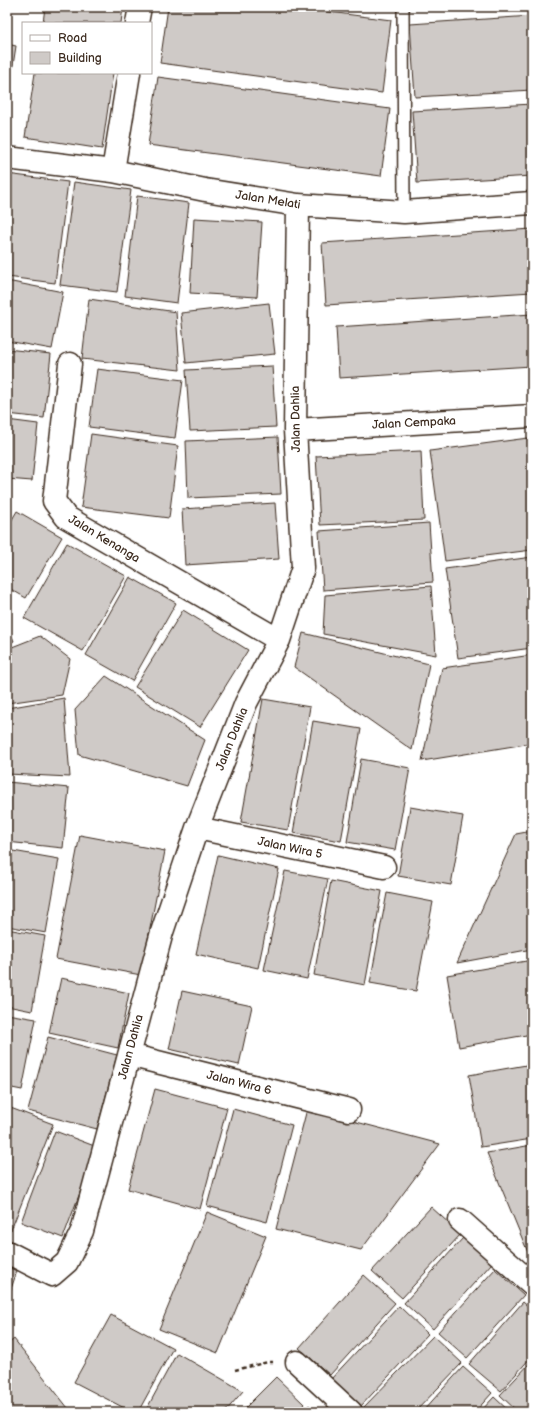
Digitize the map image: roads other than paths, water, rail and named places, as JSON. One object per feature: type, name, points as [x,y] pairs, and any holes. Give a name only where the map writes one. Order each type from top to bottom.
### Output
[{"type":"street","points":[[137,22],[140,7]]},
{"type":"street","points":[[113,172],[129,74]]},
{"type":"street","name":"Jalan Melati","points":[[7,158],[113,172],[205,190],[298,205],[404,212],[532,204]]},
{"type":"street","name":"Jalan Dahlia","points":[[7,1252],[52,1275],[67,1262],[82,1231],[162,932],[196,828],[246,703],[279,640],[304,568],[295,430],[298,205]]},
{"type":"street","name":"Jalan Kenanga","points":[[70,364],[54,501],[66,517],[279,640]]},
{"type":"street","name":"Jalan Cempaka","points":[[295,430],[532,416]]},
{"type":"street","name":"Jalan Wira 5","points":[[196,828],[384,867]]},
{"type":"street","name":"Jalan Wira 6","points":[[129,1055],[349,1110]]},
{"type":"street","points":[[460,1220],[528,1276]]},
{"type":"street","points":[[297,1362],[351,1412]]},
{"type":"lane","points":[[403,7],[404,212]]}]
